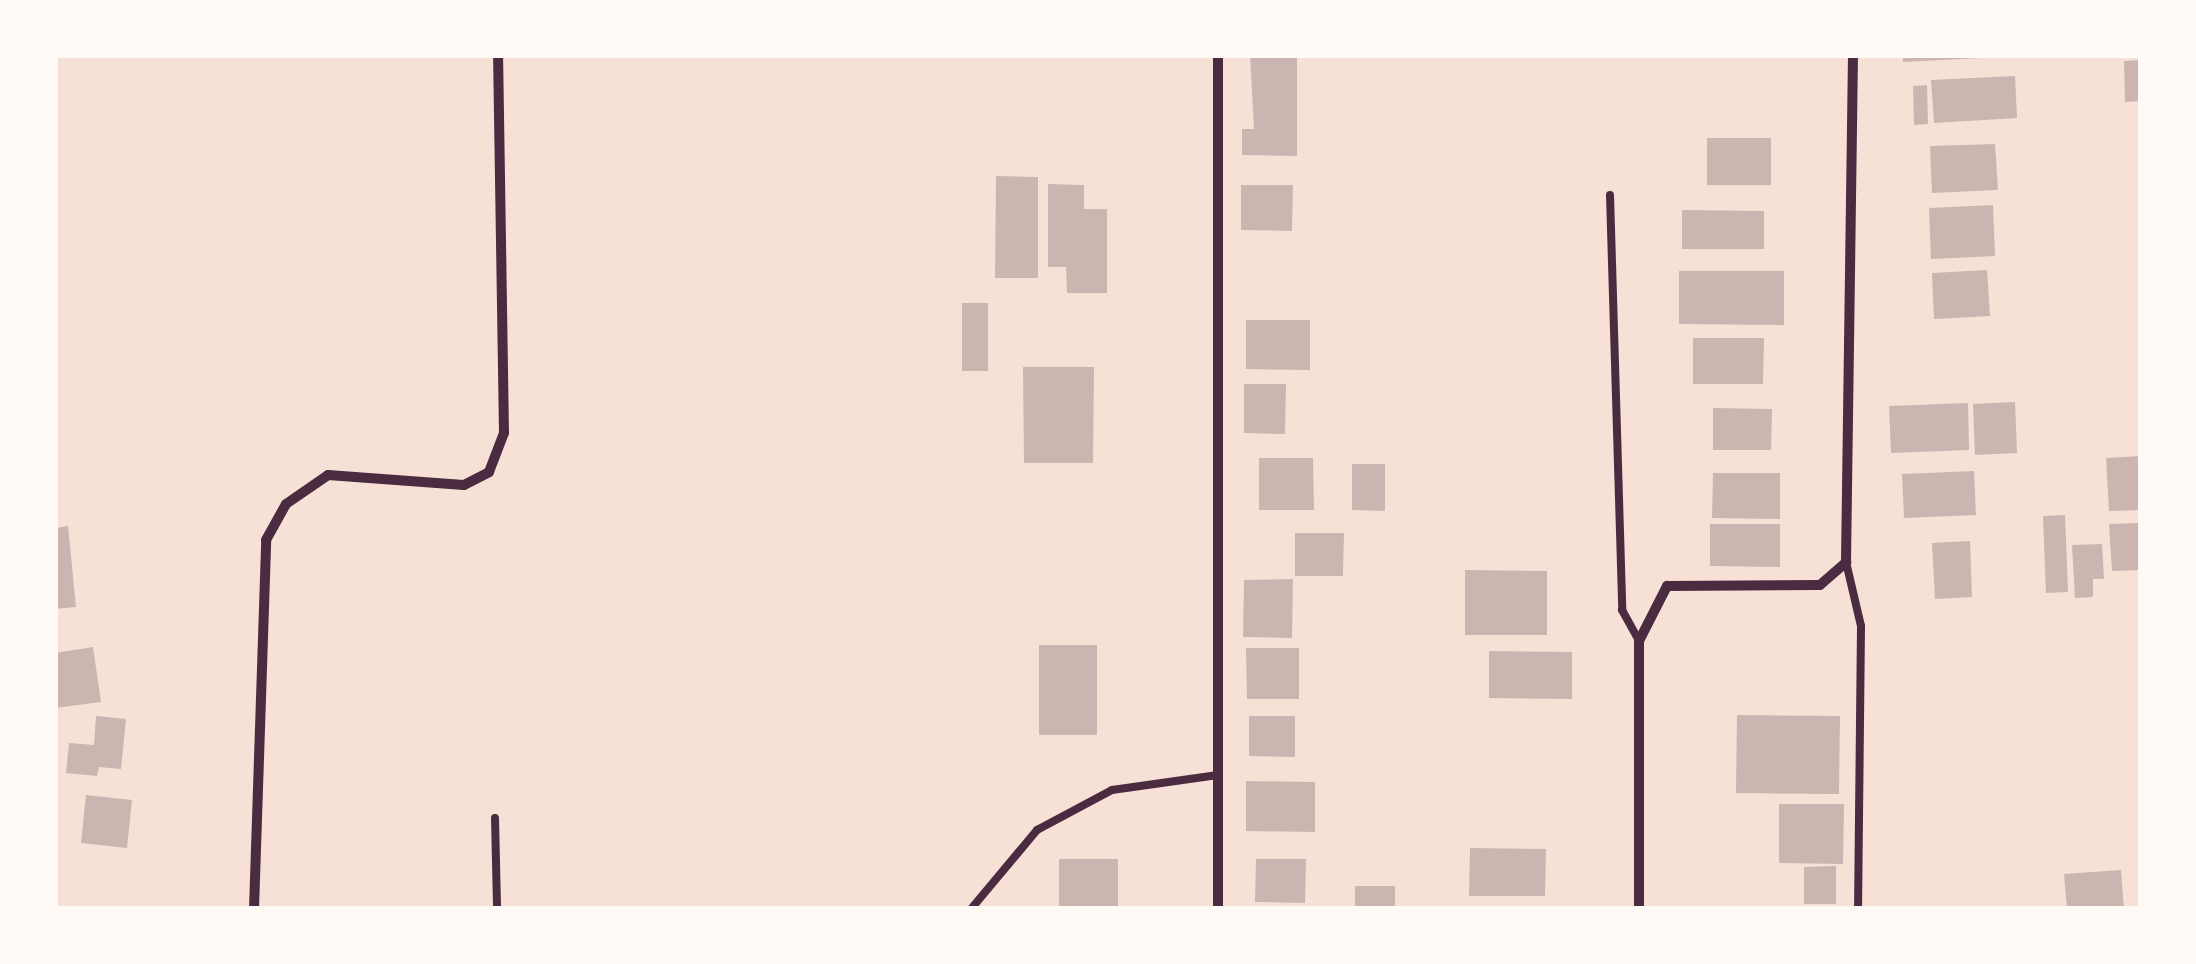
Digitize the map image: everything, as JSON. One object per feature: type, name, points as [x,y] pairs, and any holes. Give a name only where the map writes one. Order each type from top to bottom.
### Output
[{"type":"street","points":[[254,909],[266,540],[286,504],[328,475],[464,485],[490,472],[504,433],[498,55]]},
{"type":"street","points":[[1218,55],[1218,909]]},
{"type":"street","points":[[1639,909],[1640,641],[1667,586],[1820,585],[1846,562],[1853,55]]},
{"type":"lane","points":[[1610,195],[1622,610],[1640,641]]},
{"type":"lane","points":[[1846,562],[1861,626],[1858,909]]},
{"type":"lane","points":[[971,909],[1036,830],[1112,790],[1218,775]]},
{"type":"lane","points":[[495,818],[497,909]]},
{"type":"building","points":[[1250,55],[1297,55],[1297,156],[1242,155],[1242,129],[1254,129]]},
{"type":"building","points":[[1903,55],[1982,55],[1982,58],[1903,62]]},
{"type":"building","points":[[2141,60],[2141,101],[2125,102],[2124,61]]},
{"type":"building","points":[[2015,76],[2017,118],[1934,123],[1931,80]]},
{"type":"building","points":[[1927,85],[1928,124],[1914,125],[1913,86]]},
{"type":"building","points":[[1707,138],[1771,138],[1771,185],[1707,185]]},
{"type":"building","points":[[1995,144],[1998,190],[1932,193],[1930,146]]},
{"type":"building","points":[[996,176],[1038,177],[1038,278],[995,278]]},
{"type":"building","points":[[1048,184],[1084,185],[1084,209],[1107,209],[1107,293],[1067,293],[1066,267],[1048,267]]},
{"type":"building","points":[[1241,185],[1293,185],[1292,231],[1241,230]]},
{"type":"building","points":[[1993,205],[1995,256],[1931,259],[1929,208]]},
{"type":"building","points":[[1682,210],[1764,211],[1764,249],[1682,249]]},
{"type":"building","points":[[1987,270],[1990,316],[1934,319],[1932,273]]},
{"type":"building","points":[[1679,271],[1784,271],[1784,325],[1679,324]]},
{"type":"building","points":[[962,303],[988,303],[988,371],[962,371]]},
{"type":"building","points":[[1246,320],[1310,320],[1310,370],[1246,369]]},
{"type":"building","points":[[1693,338],[1764,338],[1763,384],[1693,384]]},
{"type":"building","points":[[1023,367],[1094,367],[1093,463],[1024,463]]},
{"type":"building","points":[[1244,384],[1286,384],[1285,434],[1244,433]]},
{"type":"building","points":[[2015,402],[2017,453],[1975,455],[1973,404]]},
{"type":"building","points":[[1968,403],[1969,450],[1891,453],[1889,406]]},
{"type":"building","points":[[1713,408],[1772,409],[1771,450],[1713,450]]},
{"type":"building","points":[[2141,456],[2141,510],[2109,511],[2106,458]]},
{"type":"building","points":[[1259,458],[1313,458],[1314,510],[1259,510]]},
{"type":"building","points":[[1352,464],[1385,464],[1385,511],[1352,510]]},
{"type":"building","points":[[1974,471],[1976,515],[1904,518],[1902,474]]},
{"type":"building","points":[[1713,473],[1780,473],[1780,519],[1712,518]]},
{"type":"building","points":[[2065,515],[2068,592],[2046,593],[2043,516]]},
{"type":"building","points":[[2141,523],[2141,570],[2112,571],[2109,524]]},
{"type":"building","points":[[1710,524],[1780,524],[1780,567],[1710,566]]},
{"type":"building","points":[[68,526],[76,607],[55,609],[55,528]]},
{"type":"building","points":[[1295,533],[1344,533],[1343,576],[1295,576]]},
{"type":"building","points":[[1970,541],[1972,597],[1935,599],[1932,543]]},
{"type":"building","points":[[2102,544],[2104,579],[2093,579],[2093,597],[2075,598],[2072,545]]},
{"type":"building","points":[[1465,570],[1547,571],[1547,635],[1465,635]]},
{"type":"building","points":[[1293,579],[1292,638],[1243,637],[1244,580]]},
{"type":"building","points":[[1039,645],[1097,645],[1097,735],[1039,735]]},
{"type":"building","points":[[93,647],[101,702],[55,708],[55,653]]},
{"type":"building","points":[[1246,648],[1299,648],[1299,699],[1247,699]]},
{"type":"building","points":[[1489,651],[1572,652],[1572,699],[1489,698]]},
{"type":"building","points":[[1737,715],[1840,716],[1839,794],[1736,793]]},
{"type":"building","points":[[96,716],[126,719],[121,769],[99,767],[97,776],[66,773],[69,743],[94,745]]},
{"type":"building","points":[[1249,716],[1295,716],[1295,757],[1249,756]]},
{"type":"building","points":[[1246,781],[1315,782],[1315,832],[1246,831]]},
{"type":"building","points":[[86,795],[132,800],[127,848],[81,843]]},
{"type":"building","points":[[1779,804],[1844,804],[1843,864],[1779,863]]},
{"type":"building","points":[[1470,848],[1546,849],[1545,896],[1469,896]]},
{"type":"building","points":[[1059,859],[1118,859],[1118,909],[1059,909]]},
{"type":"building","points":[[1256,859],[1306,859],[1305,903],[1255,902]]},
{"type":"building","points":[[1836,866],[1836,904],[1804,904],[1804,867]]},
{"type":"building","points":[[2121,870],[2124,909],[2067,909],[2064,874]]},
{"type":"building","points":[[1355,886],[1395,886],[1395,909],[1355,909]]}]
